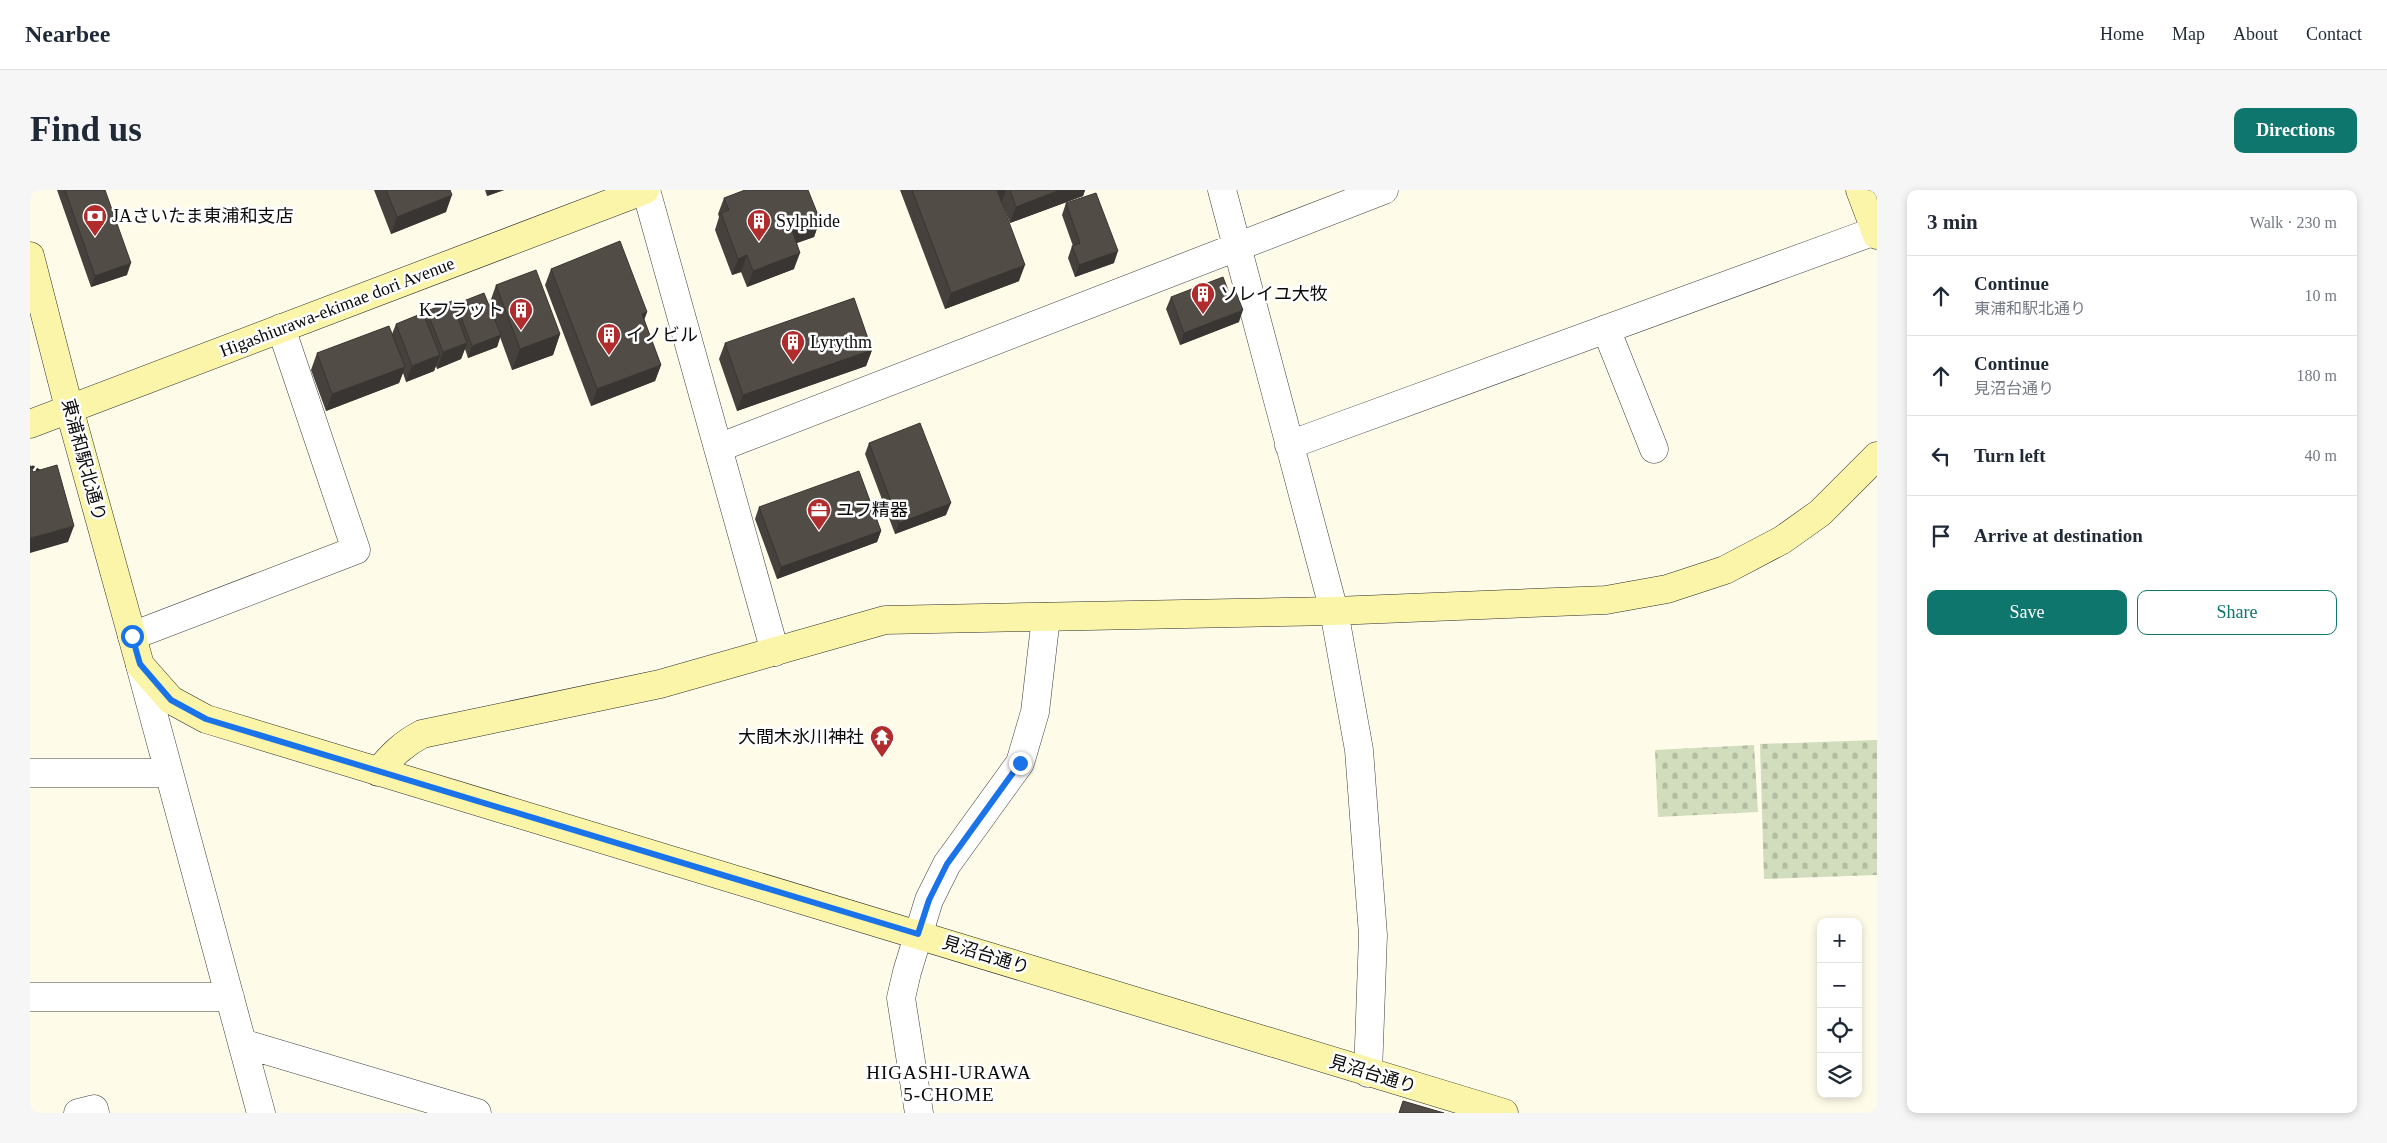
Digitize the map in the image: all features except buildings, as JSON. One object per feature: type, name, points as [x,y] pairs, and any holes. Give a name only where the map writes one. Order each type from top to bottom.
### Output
[{"type":"street","name":"Higashiurawa-ekimae dori Avenue","points":[[30,424],[646,190]]},
{"type":"street","points":[[646,190],[775,652]]},
{"type":"street","points":[[1222,190],[1334,611],[1360,750],[1373,935],[1368,1073]]},
{"type":"street","points":[[718,448],[1384,190]]},
{"type":"street","points":[[1290,446],[1606,329],[1876,233],[1860,190]]},
{"type":"street","name":"東浦和駅北通り","points":[[30,256],[69,408],[140,664]]},
{"type":"street","points":[[132,636],[356,550],[281,328]]},
{"type":"street","points":[[1606,329],[1654,449]]},
{"type":"street","points":[[378,772],[405,742],[422,734],[660,684],[885,620],[1334,611],[1606,600],[1667,589],[1726,570],[1782,540],[1820,513],[1877,456]]},
{"type":"street","points":[[918,1113],[901,998],[929,900],[947,864],[1020,763],[1035,712],[1046,617]]},
{"type":"street","points":[[140,664],[261,1113]]},
{"type":"street","name":"見沼台通り","points":[[140,664],[171,700],[206,719],[1504,1113]]},
{"type":"street","points":[[30,773],[170,773]]},
{"type":"street","points":[[30,997],[230,997]]},
{"type":"street","points":[[242,1043],[477,1113]]},
{"type":"street","points":[[78,1113],[94,1109],[95,1113]]},
{"type":"green space","points":[[1877,740],[1877,875],[1764,879],[1760,744]]},
{"type":"green space","points":[[1754,745],[1758,812],[1658,817],[1655,750]]},
{"type":"place","name":"JAさいたま東浦和支店","points":[[95,237]]},
{"type":"place","name":"Sylphide","points":[[759,242]]},
{"type":"place","name":"ソレイユ大牧","points":[[1203,315]]},
{"type":"place","name":"Kフラット","points":[[521,331]]},
{"type":"place","name":"イノビル","points":[[609,356]]},
{"type":"place","name":"Lyrythm","points":[[793,363]]},
{"type":"place","name":"ユフ精器","points":[[819,531]]},
{"type":"place","name":"大間木氷川神社","points":[[882,758]]},
{"type":"district","name":"HIGASHI-URAWA 5-CHOME","points":[[949,1083]]},
{"type":"route","points":[[132,636],[140,664],[171,700],[206,719],[918,934],[929,900],[947,864],[1020,763]]}]
